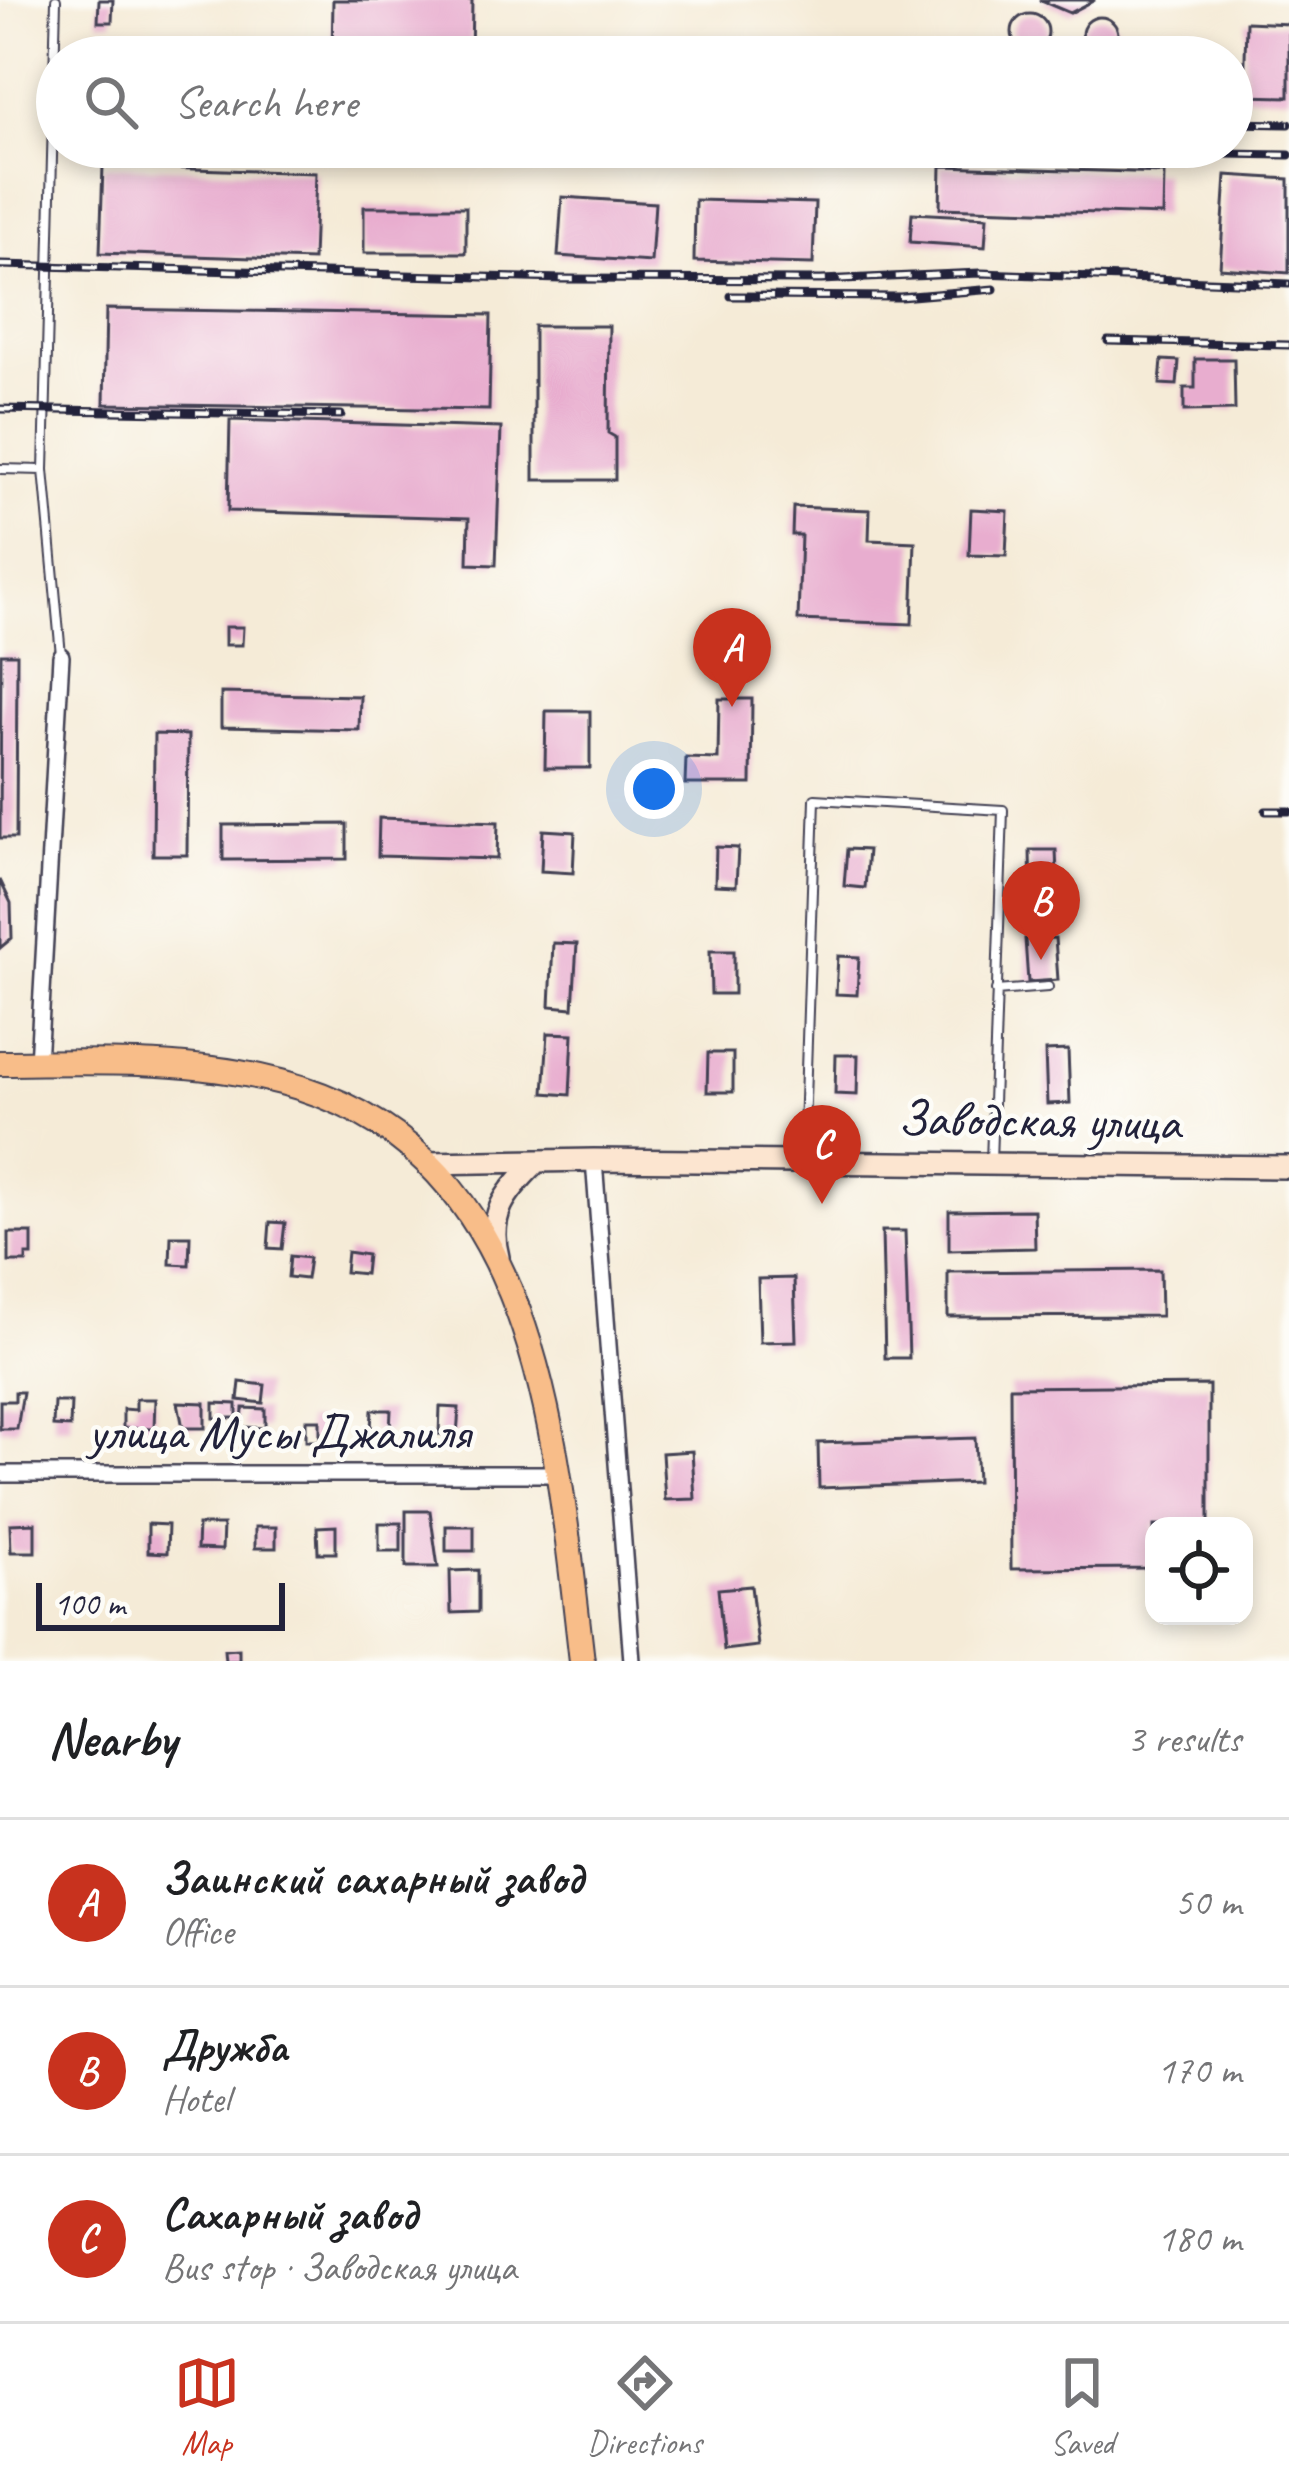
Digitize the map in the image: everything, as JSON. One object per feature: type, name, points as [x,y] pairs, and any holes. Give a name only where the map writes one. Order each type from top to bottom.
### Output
[{"type":"main road","points":[[0,1063],[182,1066],[284,1082],[356,1110],[427,1163],[469,1212],[499,1260],[524,1318],[557,1474],[582,1661]]},
{"type":"main road","name":"Заводская улица","points":[[427,1163],[594,1160],[1289,1167]]},
{"type":"main road","points":[[499,1260],[494,1240],[498,1208],[533,1164]]},
{"type":"street","points":[[38,1063],[61,656]]},
{"type":"street","points":[[594,1160],[632,1661]]},
{"type":"street","name":"улица Мусы Джалиля","points":[[0,1474],[557,1474]]},
{"type":"lane","points":[[55,36],[56,0]]},
{"type":"lane","points":[[52,168],[44,470],[61,656]]},
{"type":"lane","points":[[0,470],[44,470]]},
{"type":"lane","points":[[803,1162],[814,799],[1003,810],[991,1164]]},
{"type":"lane","points":[[996,991],[1048,987]]},
{"type":"building","points":[[99,0],[113,0],[112,22],[98,22]]},
{"type":"building","points":[[333,0],[472,0],[471,36],[332,36]]},
{"type":"building","points":[[1039,0],[1095,0],[1070,13]]},
{"type":"building","points":[[1023,15],[1037,15],[1047,25],[1047,36],[1013,36],[1013,25]]},
{"type":"building","points":[[1100,17],[1116,28],[1118,36],[1082,35],[1087,22]]},
{"type":"building","points":[[1246,22],[1289,24],[1289,97],[1253,96],[1253,36],[1246,36]]},
{"type":"building","points":[[103,168],[316,173],[313,260],[100,253]]},
{"type":"building","points":[[941,168],[1164,173],[1163,215],[940,208]]},
{"type":"building","points":[[1226,175],[1289,179],[1289,273],[1220,268]]},
{"type":"building","points":[[562,197],[655,203],[651,262],[558,256]]},
{"type":"building","points":[[695,200],[815,203],[813,264],[694,261]]},
{"type":"building","points":[[364,207],[466,207],[466,253],[364,253]]},
{"type":"building","points":[[912,213],[987,217],[985,247],[910,242]]},
{"type":"building","points":[[106,309],[491,315],[489,410],[104,404]]},
{"type":"building","points":[[534,326],[609,326],[608,433],[615,437],[615,480],[534,480]]},
{"type":"building","points":[[1195,359],[1234,359],[1235,410],[1184,411],[1184,388],[1195,388]]},
{"type":"building","points":[[1162,360],[1179,361],[1177,385],[1160,384]]},
{"type":"building","points":[[230,420],[501,428],[496,565],[468,564],[469,518],[228,511]]},
{"type":"building","points":[[793,507],[870,510],[869,540],[915,542],[912,624],[798,620],[801,535],[792,535]]},
{"type":"building","points":[[971,509],[1008,511],[1006,556],[969,555]]},
{"type":"building","points":[[225,627],[243,627],[242,645],[225,645]]},
{"type":"building","points":[[1,654],[17,654],[16,838],[0,838]]},
{"type":"building","points":[[221,693],[360,696],[359,730],[221,727]]},
{"type":"building","points":[[719,699],[752,699],[751,784],[685,784],[686,758],[718,759]]},
{"type":"building","points":[[546,711],[590,711],[590,768],[545,768]]},
{"type":"building","points":[[154,734],[188,735],[187,855],[153,855]]},
{"type":"building","points":[[379,818],[498,822],[497,859],[378,856]]},
{"type":"building","points":[[347,824],[347,859],[223,860],[223,825]]},
{"type":"building","points":[[543,830],[575,832],[573,873],[541,871]]},
{"type":"building","points":[[716,847],[738,848],[736,886],[715,885]]},
{"type":"building","points":[[847,849],[868,850],[865,888],[844,886]]},
{"type":"building","points":[[1030,850],[1056,850],[1058,900],[1031,900]]},
{"type":"building","points":[[0,880],[11,903],[12,938],[0,948]]},
{"type":"building","points":[[1055,938],[1058,980],[1028,982],[1025,939]]},
{"type":"building","points":[[553,943],[577,944],[573,1008],[550,1006]]},
{"type":"building","points":[[710,951],[734,951],[734,994],[711,994]]},
{"type":"building","points":[[838,956],[859,957],[857,995],[836,994]]},
{"type":"building","points":[[548,1033],[573,1034],[570,1095],[544,1093]]},
{"type":"building","points":[[1068,1050],[1070,1103],[1047,1104],[1045,1051]]},
{"type":"building","points":[[708,1053],[733,1053],[733,1092],[707,1092]]},
{"type":"building","points":[[836,1055],[858,1055],[857,1095],[835,1094]]},
{"type":"building","points":[[1034,1210],[1035,1248],[949,1250],[949,1211]]},
{"type":"building","points":[[270,1222],[285,1223],[282,1249],[268,1248]]},
{"type":"building","points":[[882,1231],[905,1231],[909,1358],[885,1358]]},
{"type":"building","points":[[9,1233],[32,1233],[32,1255],[26,1255],[26,1262],[9,1262]]},
{"type":"building","points":[[171,1236],[190,1236],[189,1265],[170,1264]]},
{"type":"building","points":[[347,1252],[367,1255],[365,1274],[345,1272]]},
{"type":"building","points":[[290,1256],[309,1258],[306,1279],[288,1277]]},
{"type":"building","points":[[1160,1270],[1161,1316],[948,1317],[948,1272]]},
{"type":"building","points":[[794,1278],[796,1341],[760,1342],[758,1279]]},
{"type":"building","points":[[240,1382],[265,1385],[263,1403],[238,1400]]},
{"type":"building","points":[[1209,1385],[1209,1517],[1145,1517],[1145,1568],[1011,1569],[1010,1387]]},
{"type":"building","points":[[15,1392],[23,1392],[17,1429],[0,1429],[0,1401],[15,1401]]},
{"type":"building","points":[[136,1399],[155,1399],[154,1429],[123,1428],[123,1409],[136,1410]]},
{"type":"building","points":[[54,1402],[71,1402],[70,1427],[53,1426]]},
{"type":"building","points":[[178,1402],[205,1403],[205,1428],[183,1428]]},
{"type":"building","points":[[214,1403],[237,1404],[237,1418],[214,1418]]},
{"type":"building","points":[[440,1407],[459,1408],[457,1435],[439,1434]]},
{"type":"building","points":[[243,1408],[265,1409],[265,1428],[242,1427]]},
{"type":"building","points":[[372,1410],[391,1410],[390,1431],[371,1430]]},
{"type":"building","points":[[306,1420],[320,1420],[320,1441],[306,1441]]},
{"type":"building","points":[[975,1438],[977,1482],[819,1488],[818,1443]]},
{"type":"building","points":[[692,1451],[695,1499],[665,1500],[662,1453]]},
{"type":"building","points":[[406,1511],[430,1511],[438,1567],[406,1567]]},
{"type":"building","points":[[35,1523],[35,1552],[11,1552],[10,1524]]},
{"type":"building","points":[[379,1523],[401,1523],[401,1551],[379,1551]]},
{"type":"building","points":[[148,1524],[168,1525],[167,1553],[148,1552]]},
{"type":"building","points":[[198,1525],[223,1525],[222,1550],[197,1549]]},
{"type":"building","points":[[336,1526],[336,1553],[318,1553],[317,1527]]},
{"type":"building","points":[[446,1526],[474,1526],[474,1551],[446,1551]]},
{"type":"building","points":[[255,1527],[276,1527],[276,1548],[255,1548]]},
{"type":"building","points":[[478,1570],[478,1612],[451,1613],[450,1571]]},
{"type":"building","points":[[751,1586],[758,1646],[724,1650],[718,1589]]},
{"type":"building","points":[[239,1649],[239,1661],[225,1661],[224,1650]]},
{"type":"railway","points":[[1253,123],[1289,124]]},
{"type":"railway","points":[[1253,154],[1289,155]]},
{"type":"railway","points":[[0,265],[563,279],[821,280],[980,273],[1289,284]]},
{"type":"railway","points":[[731,296],[900,297],[994,289]]},
{"type":"railway","points":[[1108,341],[1289,345]]},
{"type":"railway","points":[[0,409],[341,415]]},
{"type":"railway","points":[[1266,811],[1289,811]]},
{"type":"place","name":"Заинский сахарный завод","points":[[732,707]]},
{"type":"place","name":"Дружба","points":[[1041,960]]},
{"type":"place","name":"Сахарный завод","points":[[822,1204]]}]
